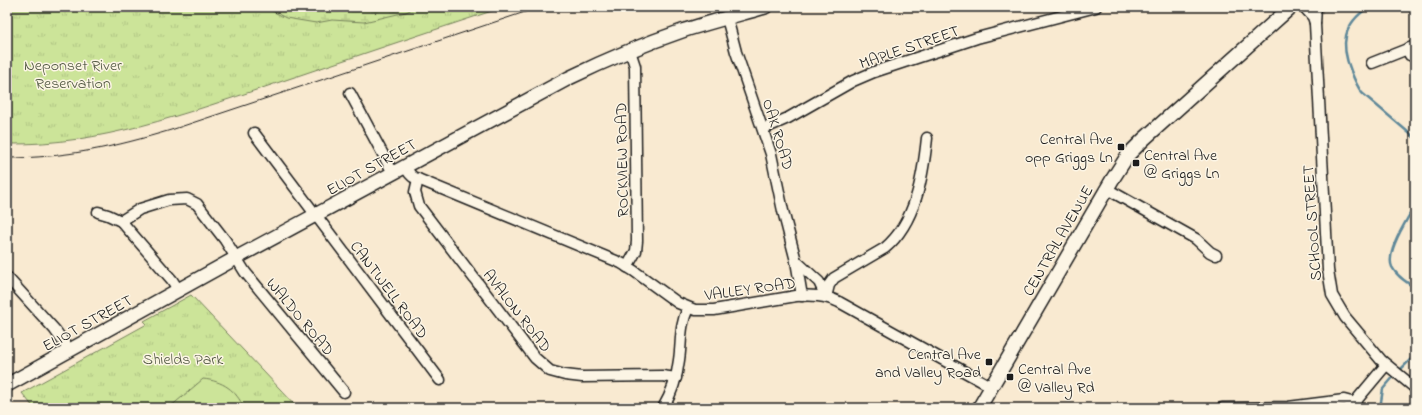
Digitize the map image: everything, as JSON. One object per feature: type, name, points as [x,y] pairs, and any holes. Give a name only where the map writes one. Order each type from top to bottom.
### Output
[{"type":"street","name":"ELIOT STREET","points":[[7,385],[236,258],[569,78],[630,51],[681,32],[765,7]]},
{"type":"street","name":"MAPLE STREET","points":[[763,129],[788,118],[860,77],[977,38],[1096,7]]},
{"type":"street","name":"CENTRAL AVENUE","points":[[979,408],[1122,163],[1136,146],[1290,7]]},
{"type":"street","name":"SCHOOL STREET","points":[[1304,7],[1313,17],[1315,24]]},
{"type":"street","name":"SCHOOL STREET","points":[[1316,7],[1315,24],[1327,257],[1330,287],[1335,302],[1371,350],[1388,367],[1415,388]]},
{"type":"street","name":"OAK ROAD","points":[[727,18],[736,52],[773,161],[783,211],[796,261],[802,296]]},
{"type":"street","points":[[1372,63],[1411,47],[1410,55],[1415,57]]},
{"type":"street","name":"ROCKVIEW ROAD","points":[[627,267],[636,251],[637,241],[635,66],[630,51]]},
{"type":"street","points":[[350,93],[393,173]]},
{"type":"street","name":"CANTWELL ROAD","points":[[254,133],[440,380]]},
{"type":"street","points":[[826,297],[829,285],[834,278],[885,248],[900,231],[914,203],[918,190],[925,161],[927,138]]},
{"type":"street","name":"VALLEY ROAD","points":[[405,167],[410,174],[418,179],[570,241],[627,267],[678,303],[688,308],[700,311],[714,310],[802,296],[826,297],[839,302],[992,387]]},
{"type":"street","name":"AVALON ROAD","points":[[418,179],[415,192],[419,206],[535,358],[544,367],[556,373],[573,376],[662,376],[676,378]]},
{"type":"street","points":[[1107,189],[1196,239],[1210,252],[1216,255]]},
{"type":"street","name":"WALDO ROAD","points":[[121,221],[140,209],[159,202],[181,198],[192,201],[200,208],[225,240],[245,272],[344,392]]},
{"type":"street","points":[[98,212],[121,221],[179,290]]},
{"type":"street","points":[[796,261],[819,282],[826,297]]},
{"type":"street","points":[[7,277],[55,330],[70,351]]},
{"type":"street","points":[[663,408],[672,392],[676,378],[679,360],[681,326],[688,308]]},
{"type":"street","points":[[1222,408],[1288,407],[1344,400],[1353,406],[1388,367]]},
{"type":"green space","name":"Neponset River Reservation","points":[[7,7],[504,7],[205,107],[141,126],[76,139],[43,143],[10,144],[7,141]]},
{"type":"green space","points":[[264,7],[417,7],[406,12],[364,22],[332,20],[316,23],[286,18]]},
{"type":"green space","name":"Shields Park","points":[[191,295],[298,408],[34,408],[22,393],[147,324],[144,321]]},
{"type":"green space","points":[[203,379],[223,384],[233,391],[244,408],[169,408]]},
{"type":"waterway","points":[[1369,7],[1354,20],[1346,35],[1346,52],[1354,80],[1362,93],[1415,138]]},
{"type":"waterway","points":[[1415,205],[1394,244],[1391,261],[1392,267],[1397,274],[1415,288]]},
{"type":"waterway","points":[[1398,372],[1415,355]]},
{"type":"waterway","points":[[1380,408],[1383,389],[1395,375]]},
{"type":"tram line","points":[[7,158],[70,154],[150,136],[540,7]]},
{"type":"place","name":"Central Ave opp Griggs Ln","points":[[1121,147]]},
{"type":"place","name":"Central Ave @ Griggs Ln","points":[[1136,163]]},
{"type":"place","name":"Central Ave and Valley Road","points":[[989,362]]},
{"type":"place","name":"Central Ave @ Valley Rd","points":[[1010,377]]}]
